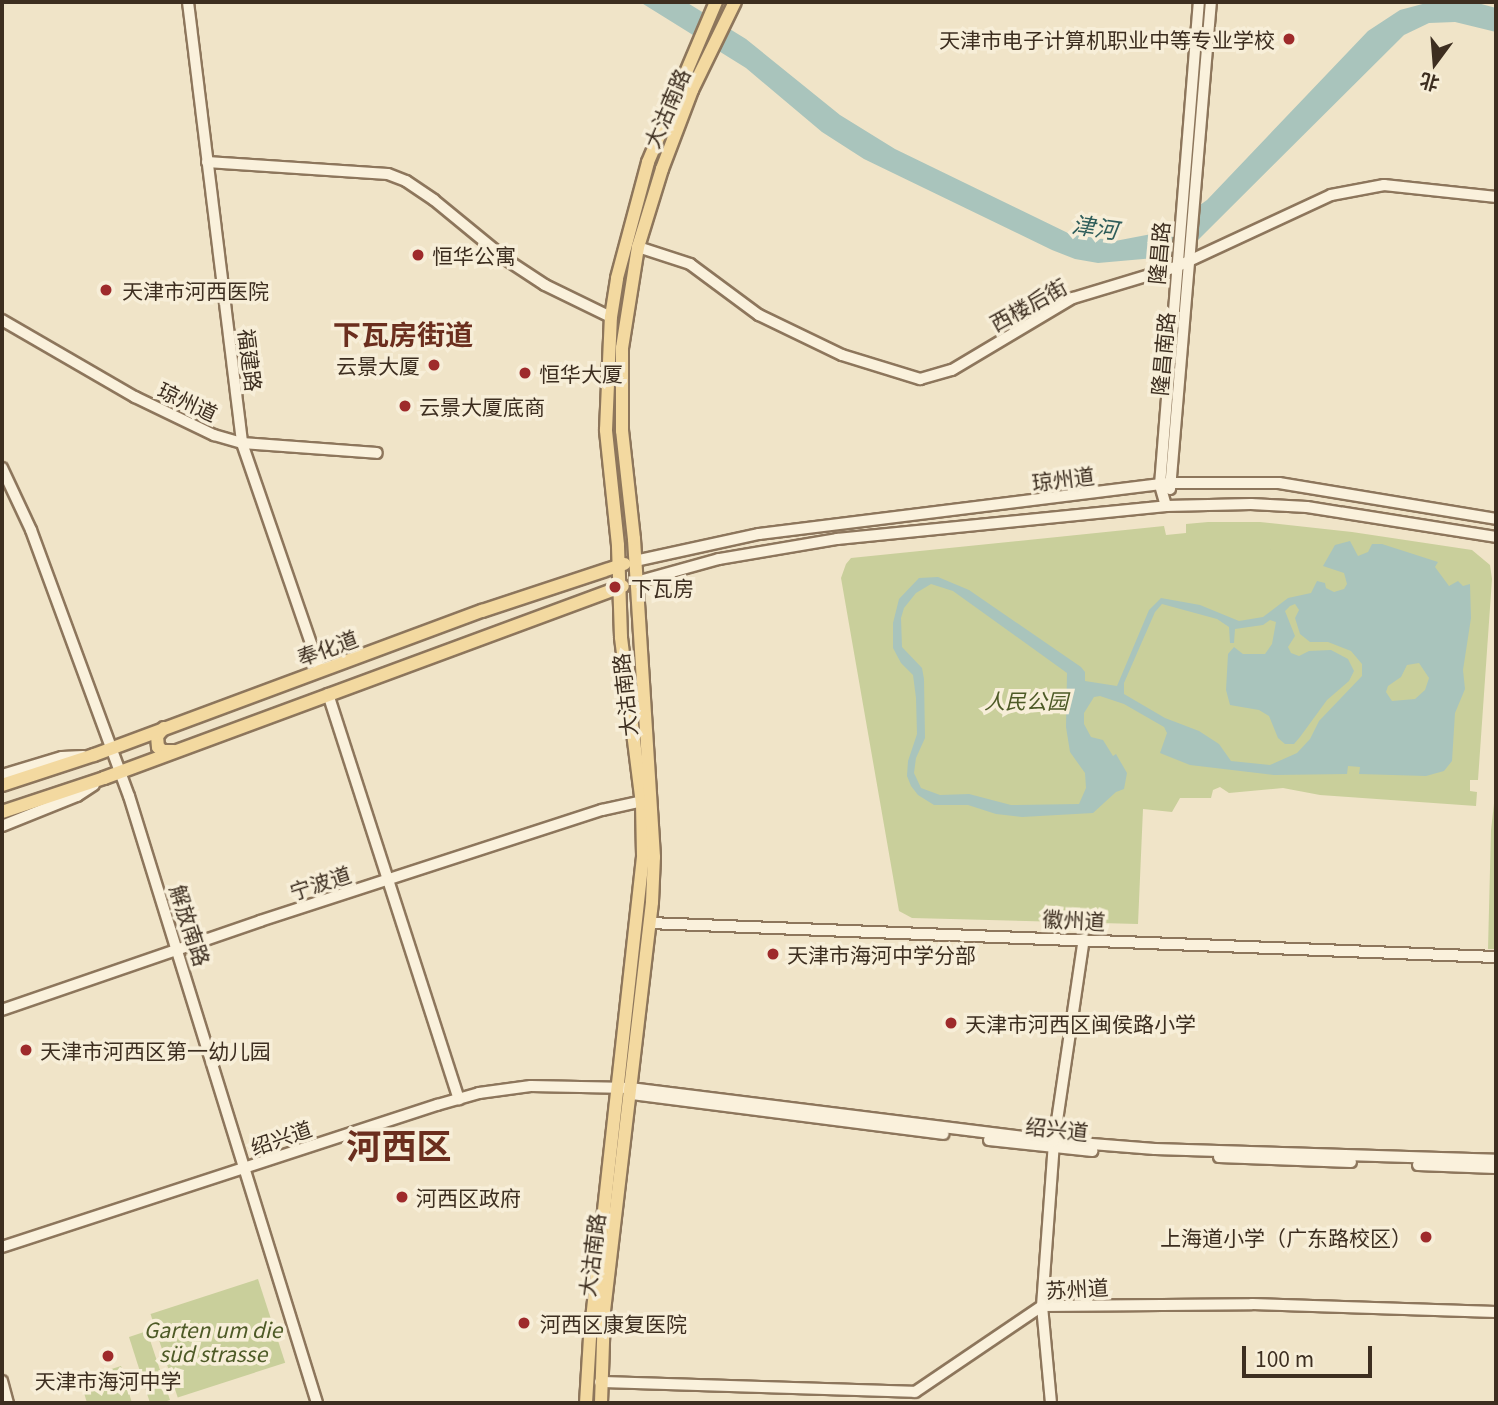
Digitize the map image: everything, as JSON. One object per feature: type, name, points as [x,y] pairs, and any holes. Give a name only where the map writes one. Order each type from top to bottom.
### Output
[{"type":"main road","name":"大沽南路","points":[[601,1403],[603,1323],[625,1091],[647,800],[635,561],[622,431],[620,369],[638,247],[662,169],[692,90],[734,2]]},
{"type":"main road","name":"隆昌路","points":[[1183,260],[1181,210],[1199,2]]},
{"type":"main road","name":"隆昌路","points":[[1194,206],[1211,2]]},
{"type":"main road","name":"大沽南路","points":[[586,1403],[590,1337],[649,923],[654,857],[621,637],[619,565],[606,430],[611,317],[620,266],[648,162],[714,7]]},
{"type":"main road","name":"隆昌南路","points":[[1166,506],[1183,260],[1194,206]]},
{"type":"main road","name":"解放南路","points":[[2,468],[31,530],[121,771],[247,1169],[317,1403]]},
{"type":"main road","name":"琼州道","points":[[635,561],[748,535],[1166,484],[1279,483],[1496,519]]},
{"type":"main road","name":"琼州道","points":[[636,582],[719,559],[846,537],[1166,506],[1239,504],[1307,507],[1496,537]]},
{"type":"main road","name":"奉化道","points":[[2,785],[94,755],[320,670],[635,561]]},
{"type":"main road","points":[[2,812],[104,778],[636,582]]},
{"type":"main road","points":[[164,728],[157,736],[158,747],[163,751],[174,751]]},
{"type":"street","name":"福建路","points":[[188,2],[242,443],[320,670]]},
{"type":"street","points":[[207,162],[388,174],[406,181],[434,200],[507,260],[545,285],[611,317]]},
{"type":"street","name":"西楼后街","points":[[638,247],[690,264],[759,315],[842,355],[920,379],[951,370],[1073,298],[1183,260],[1331,195],[1384,185],[1496,197]]},
{"type":"street","name":"琼州道","points":[[2,320],[135,397],[192,426],[242,443],[377,453]]},
{"type":"street","points":[[328,694],[459,1099]]},
{"type":"street","points":[[2,775],[62,757],[94,755]]},
{"type":"street","points":[[2,826],[78,796],[104,778]]},
{"type":"street","name":"宁波道","points":[[2,1010],[388,879],[602,810],[647,800]]},
{"type":"street","name":"徽州道","points":[[649,923],[1496,957]]},
{"type":"street","points":[[1051,1403],[1042,1306],[1053,1145],[1084,939]]},
{"type":"street","name":"绍兴道","points":[[2,1247],[459,1099],[531,1086],[625,1091],[1053,1145],[1496,1168]]},
{"type":"street","name":"绍兴道","points":[[1053,1145],[1496,1160]]},
{"type":"street","name":"苏州道","points":[[600,1382],[915,1392],[1042,1306],[1252,1304],[1496,1312]]},
{"type":"street","points":[[2,1381],[8,1403]]},
{"type":"green space","name":"人民公园","points":[[1260,522],[1352,532],[1472,550],[1490,565],[1492,579],[1478,780],[1470,780],[1470,791],[1477,792],[1476,806],[1320,795],[1283,788],[1229,793],[1220,787],[1213,790],[1211,798],[1180,798],[1172,812],[1143,809],[1138,924],[912,918],[899,911],[841,578],[846,564],[851,558],[1164,526],[1166,535],[1186,533],[1186,524]]},
{"type":"green space","points":[[1496,786],[1496,949],[1488,949],[1491,830]]},
{"type":"green space","name":"Garten um die süd strasse","points":[[258,1279],[285,1363],[178,1398],[151,1314]]},
{"type":"green space","points":[[147,1331],[170,1400],[161,1403],[150,1403],[129,1337]]},
{"type":"green space","points":[[121,1366],[132,1403],[87,1403],[80,1379]]},
{"type":"water","name":"津河","points":[[640,2],[686,2],[746,39],[840,115],[895,149],[1070,234],[1115,241],[1162,232],[1207,200],[1368,31],[1400,10],[1430,2],[1474,2],[1496,8],[1496,32],[1455,22],[1429,23],[1404,35],[1197,241],[1166,257],[1098,263],[1075,259],[1052,250],[864,159],[822,132],[746,68]]},
{"type":"water","points":[[1350,541],[1358,556],[1368,552],[1372,544],[1382,544],[1438,562],[1435,567],[1449,586],[1458,581],[1463,586],[1470,584],[1471,618],[1463,670],[1465,689],[1455,713],[1452,761],[1444,771],[1426,776],[1359,774],[1360,767],[1348,766],[1347,774],[1274,775],[1190,765],[1160,753],[1167,733],[1164,727],[1124,704],[1100,696],[1094,697],[1084,713],[1084,724],[1091,737],[1103,740],[1113,756],[1116,754],[1127,773],[1124,789],[1116,792],[1093,813],[1022,817],[996,814],[968,805],[934,805],[918,795],[911,786],[907,776],[908,761],[917,734],[916,698],[913,675],[901,663],[893,648],[893,623],[899,599],[919,578],[938,577],[969,590],[1081,667],[1085,672],[1085,681],[1117,686],[1149,610],[1161,598],[1200,605],[1239,621],[1263,617],[1288,598],[1311,593],[1317,581],[1325,583],[1326,588],[1334,592],[1344,589],[1347,584],[1344,573],[1323,566],[1335,545]],"holes":[[[931,584],[953,591],[1067,673],[1066,727],[1070,752],[1085,773],[1086,788],[1079,804],[1011,805],[969,794],[940,795],[921,788],[914,773],[916,758],[925,738],[924,679],[922,668],[902,647],[901,618],[904,608],[916,593]],[[1162,604],[1217,619],[1229,627],[1230,643],[1234,643],[1235,629],[1263,625],[1270,620],[1276,622],[1272,644],[1265,654],[1243,654],[1234,647],[1228,654],[1226,690],[1230,705],[1259,710],[1269,716],[1278,738],[1285,744],[1294,744],[1327,700],[1349,681],[1354,671],[1348,659],[1331,650],[1309,651],[1299,656],[1291,653],[1288,647],[1295,636],[1285,611],[1290,606],[1295,604],[1299,610],[1295,618],[1300,634],[1310,642],[1328,642],[1351,651],[1362,664],[1362,676],[1319,721],[1310,739],[1297,753],[1270,765],[1231,761],[1219,744],[1199,731],[1165,718],[1124,694],[1124,683],[1155,612]],[[1419,663],[1429,678],[1425,690],[1415,699],[1392,701],[1386,692],[1388,686],[1401,677],[1407,665]]]},
{"type":"place","name":"天津市电子计算机职业中等专业学校","points":[[1289,39]]},
{"type":"place","name":"恒华公寓","points":[[418,255]]},
{"type":"place","name":"天津市河西医院","points":[[106,290]]},
{"type":"place","name":"云景大厦","points":[[434,365]]},
{"type":"place","name":"恒华大厦","points":[[525,373]]},
{"type":"place","name":"云景大厦底商","points":[[405,406]]},
{"type":"place","name":"下瓦房","points":[[615,587]]},
{"type":"place","name":"天津市海河中学分部","points":[[773,954]]},
{"type":"place","name":"天津市河西区闽侯路小学","points":[[951,1023]]},
{"type":"place","name":"天津市河西区第一幼儿园","points":[[26,1050]]},
{"type":"place","name":"河西区政府","points":[[402,1197]]},
{"type":"place","name":"上海道小学（广东路校区）","points":[[1426,1237]]},
{"type":"place","name":"河西区康复医院","points":[[524,1323]]},
{"type":"place","name":"天津市海河中学","points":[[108,1356]]},
{"type":"district","name":"下瓦房街道","points":[[403,333]]},
{"type":"district","name":"河西区","points":[[399,1144]]}]
